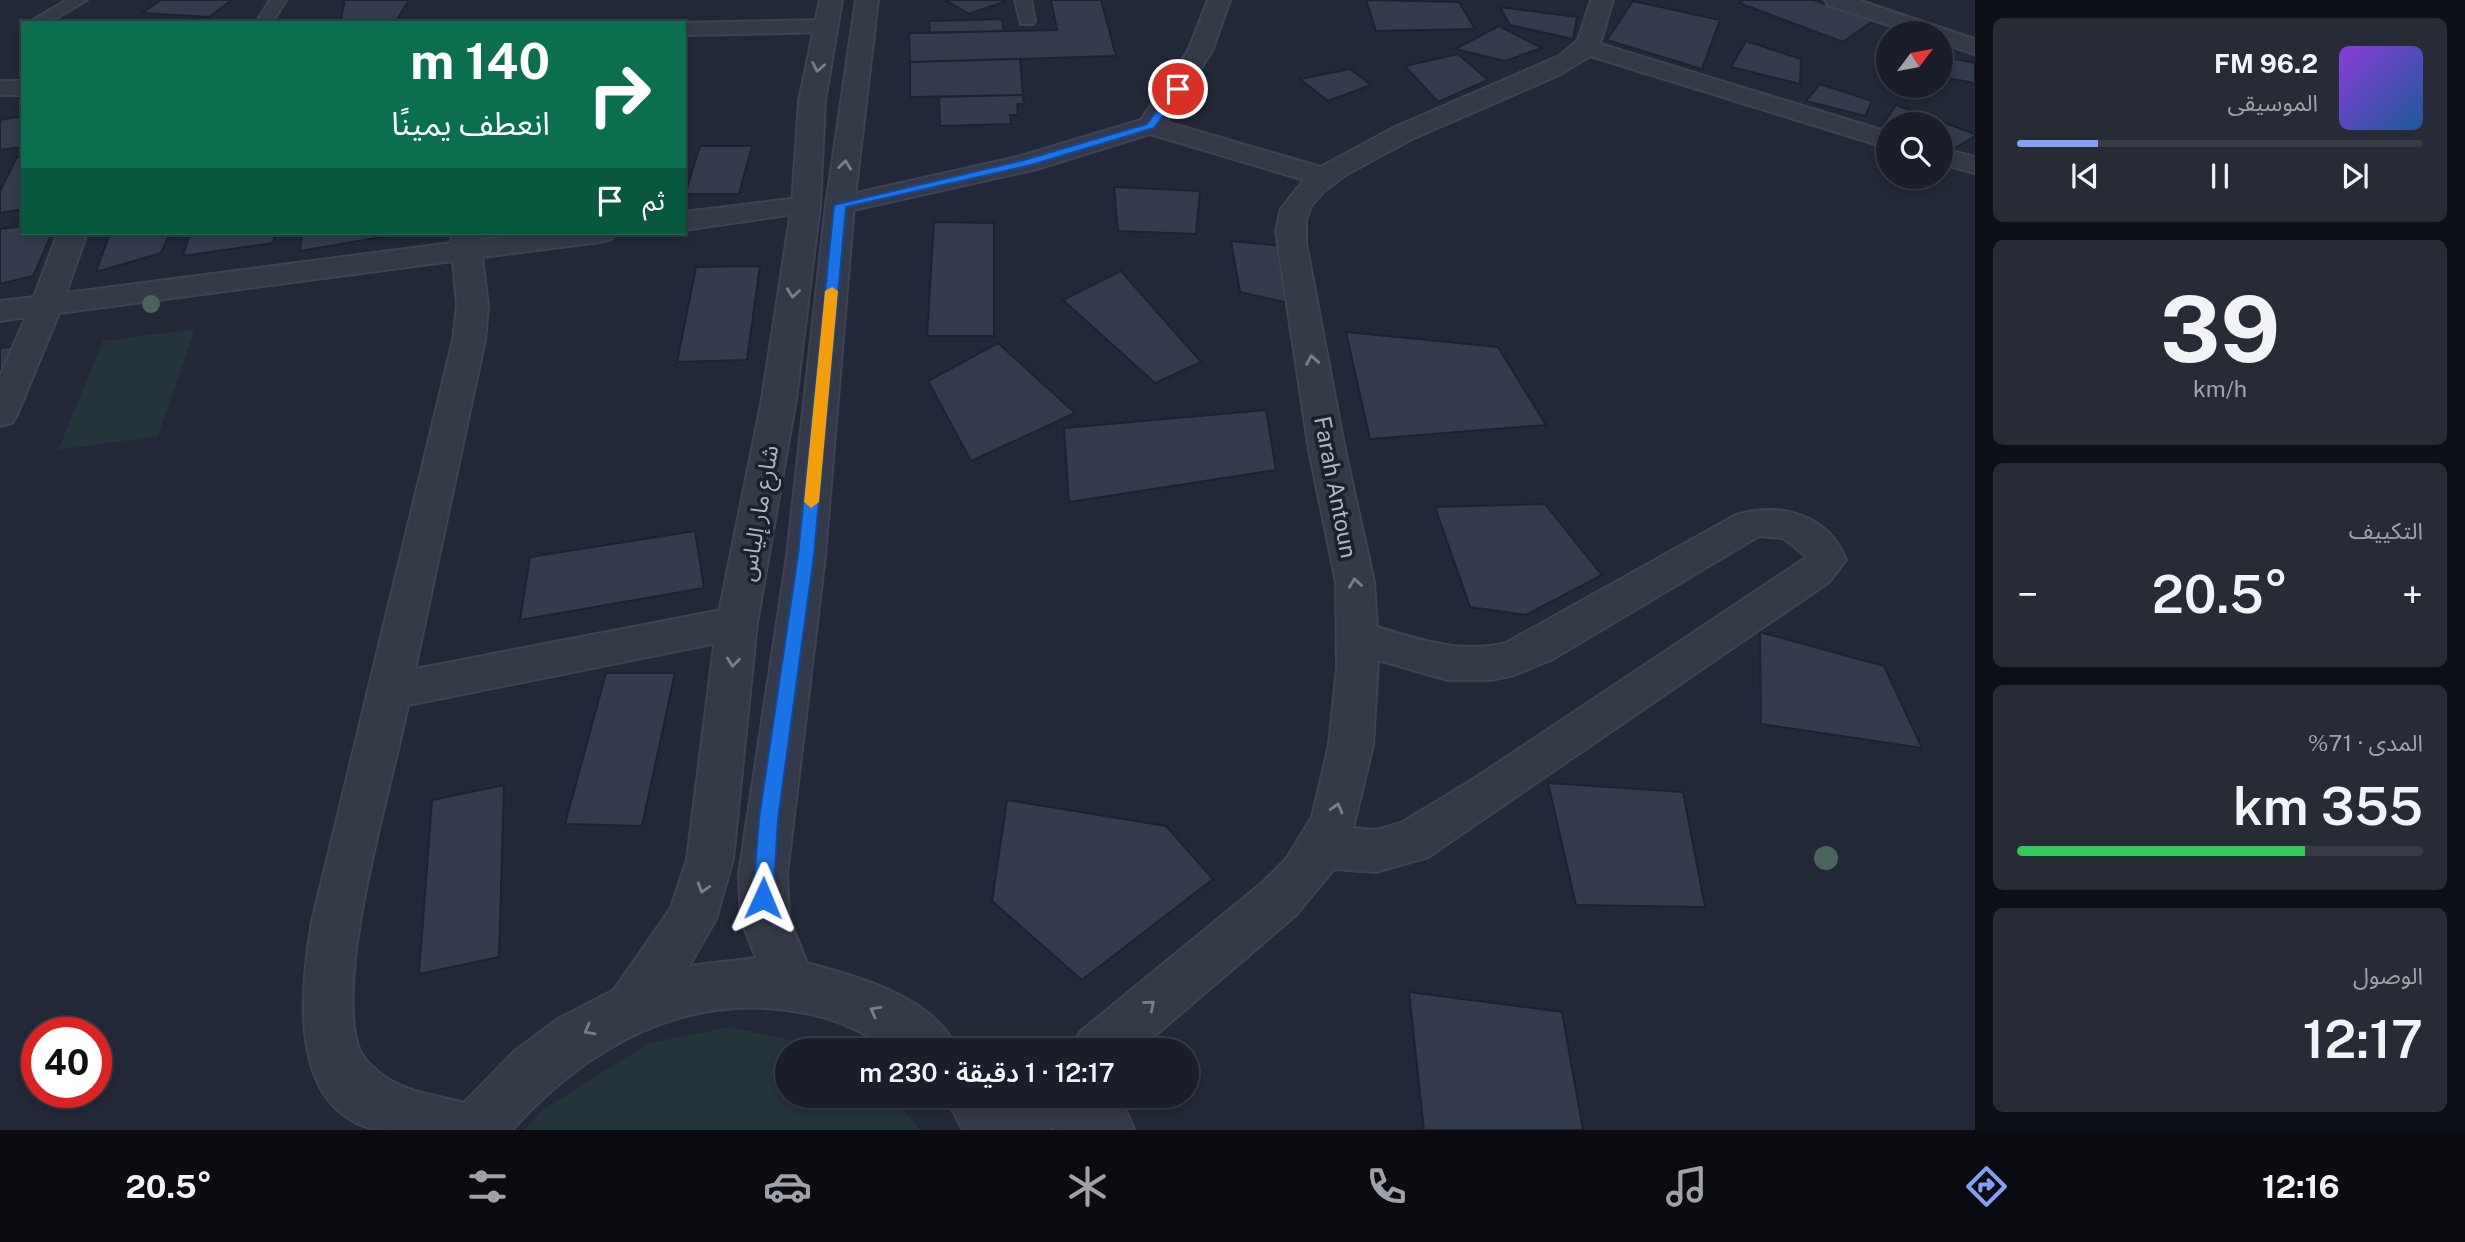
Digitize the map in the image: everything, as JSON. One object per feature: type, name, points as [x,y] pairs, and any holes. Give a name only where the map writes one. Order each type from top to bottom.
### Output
[{"type":"street","points":[[677,21],[686,0]]},
{"type":"street","name":"شارع مار إلياس","points":[[632,1006],[678,943],[692,919],[704,888],[712,848],[737,623],[779,399],[867,0]]},
{"type":"street","points":[[1150,126],[1193,67],[1208,37],[1219,0]]},
{"type":"street","points":[[1602,0],[1592,36],[1586,47],[1876,136]]},
{"type":"street","points":[[1836,0],[1899,21]]},
{"type":"street","points":[[686,27],[828,14]]},
{"type":"street","name":"شارع مار إلياس","points":[[790,983],[765,919],[763,874],[806,555],[823,205],[812,101],[828,14]]},
{"type":"street","points":[[1953,39],[1975,47]]},
{"type":"street","name":"Farah Antoun","points":[[1112,1038],[1279,899],[1304,873],[1322,847],[1335,817],[1351,745],[1358,638],[1355,582],[1326,450],[1292,249],[1290,224],[1299,202],[1321,176],[1370,150],[1547,71],[1586,47]]},
{"type":"street","points":[[0,88],[21,88]]},
{"type":"street","points":[[686,221],[823,205],[1027,163],[1150,126],[1321,176]]},
{"type":"street","points":[[1953,159],[1975,165]]},
{"type":"street","points":[[0,415],[47,304],[71,235]]},
{"type":"street","points":[[0,311],[466,242],[571,235]]},
{"type":"street","points":[[466,242],[473,283],[472,317],[459,384],[410,588],[391,691],[337,923],[329,975],[334,1053],[349,1082],[376,1105],[418,1119],[472,1130],[534,1070],[576,1037],[632,1006],[712,984],[790,983],[853,999],[909,1030],[918,1038]]},
{"type":"street","points":[[1322,847],[1376,851],[1412,842],[1815,572],[1827,560],[1825,553],[1813,539],[1785,524],[1760,521],[1749,524],[1517,660],[1494,666],[1454,664],[1358,638]]},
{"type":"street","points":[[391,691],[737,623]]},
{"type":"street","points":[[980,1108],[995,1130]]},
{"type":"street","points":[[1007,1130],[1034,1108]]},
{"type":"street","points":[[1069,1108],[1107,1130]]},
{"type":"lane","points":[[40,21],[79,0]]},
{"type":"lane","points":[[265,21],[278,0]]},
{"type":"lane","points":[[1023,0],[1027,21]]},
{"type":"shaded area","points":[[195,329],[158,436],[58,450],[103,341]]},
{"type":"shaded area","points":[[730,1027],[780,1038],[775,1038],[775,1108],[903,1108],[920,1130],[525,1130],[542,1110],[649,1043]]},
{"type":"building","points":[[161,0],[232,0],[209,17],[142,13]]},
{"type":"building","points":[[345,0],[409,0],[396,21],[340,21]]},
{"type":"building","points":[[945,0],[1001,0],[1004,2],[969,14]]},
{"type":"building","points":[[1051,0],[1101,0],[1116,56],[910,62],[909,33],[1057,30]]},
{"type":"building","points":[[1366,0],[1459,2],[1475,29],[1376,31]]},
{"type":"building","points":[[1744,0],[1813,0],[1874,20],[1843,42],[1739,3]]},
{"type":"building","points":[[1633,1],[1720,20],[1702,69],[1607,40]]},
{"type":"building","points":[[1500,7],[1577,17],[1573,39],[1510,25]]},
{"type":"building","points":[[1002,19],[1004,31],[930,33],[929,21]]},
{"type":"building","points":[[1499,26],[1542,48],[1505,61],[1455,49]]},
{"type":"building","points":[[1746,41],[1801,59],[1800,84],[1731,67]]},
{"type":"building","points":[[1458,54],[1488,80],[1438,102],[1405,66]]},
{"type":"building","points":[[1953,58],[1975,63],[1975,83],[1953,79]]},
{"type":"building","points":[[1020,59],[1023,95],[910,97],[910,62]]},
{"type":"building","points":[[1350,69],[1371,85],[1328,101],[1300,79]]},
{"type":"building","points":[[1820,84],[1872,101],[1865,116],[1806,101]]},
{"type":"building","points":[[1023,95],[1024,104],[1017,104],[1018,115],[1010,115],[1011,124],[940,126],[939,97]]},
{"type":"building","points":[[1896,105],[1915,112],[1891,112]]},
{"type":"building","points":[[21,116],[21,147],[0,150],[0,120]]},
{"type":"building","points":[[1953,126],[1975,136],[1953,149]]},
{"type":"building","points":[[700,146],[752,146],[739,194],[686,194]]},
{"type":"building","points":[[21,156],[21,209],[0,213],[0,191],[17,157]]},
{"type":"building","points":[[1114,187],[1200,191],[1196,234],[1118,231]]},
{"type":"building","points":[[934,222],[994,223],[994,336],[927,336]]},
{"type":"building","points":[[21,226],[21,235],[51,235],[33,276],[0,284],[0,229]]},
{"type":"building","points":[[109,235],[169,235],[161,253],[96,272]]},
{"type":"building","points":[[189,235],[275,235],[273,243],[183,256]]},
{"type":"building","points":[[302,235],[393,235],[300,251]]},
{"type":"building","points":[[1231,241],[1284,246],[1289,303],[1240,292]]},
{"type":"building","points":[[760,266],[747,360],[677,362],[696,267]]},
{"type":"building","points":[[1121,271],[1201,362],[1155,383],[1063,300]]},
{"type":"building","points":[[1346,332],[1498,347],[1546,425],[1370,439]]},
{"type":"building","points":[[998,343],[1075,413],[971,461],[928,381]]},
{"type":"building","points":[[17,346],[0,388],[0,348]]},
{"type":"building","points":[[1266,410],[1276,470],[1069,502],[1064,428]]},
{"type":"building","points":[[1545,504],[1602,575],[1526,615],[1470,607],[1435,507]]},
{"type":"building","points":[[695,531],[704,588],[520,620],[530,557]]},
{"type":"building","points":[[1760,632],[1884,666],[1922,748],[1761,724]]},
{"type":"building","points":[[606,673],[675,673],[642,826],[565,824]]},
{"type":"building","points":[[1548,783],[1683,792],[1705,907],[1576,905]]},
{"type":"building","points":[[504,785],[499,957],[419,974],[432,800]]},
{"type":"building","points":[[1007,800],[1166,826],[1213,879],[1082,980],[992,901]]},
{"type":"building","points":[[1409,992],[1562,1012],[1583,1130],[1424,1130]]},
{"type":"slow traffic","points":[[811,502],[832,291]]},
{"type":"route","points":[[763,898],[768,819],[806,555],[840,205],[1027,163],[1150,126],[1178,89]]}]
